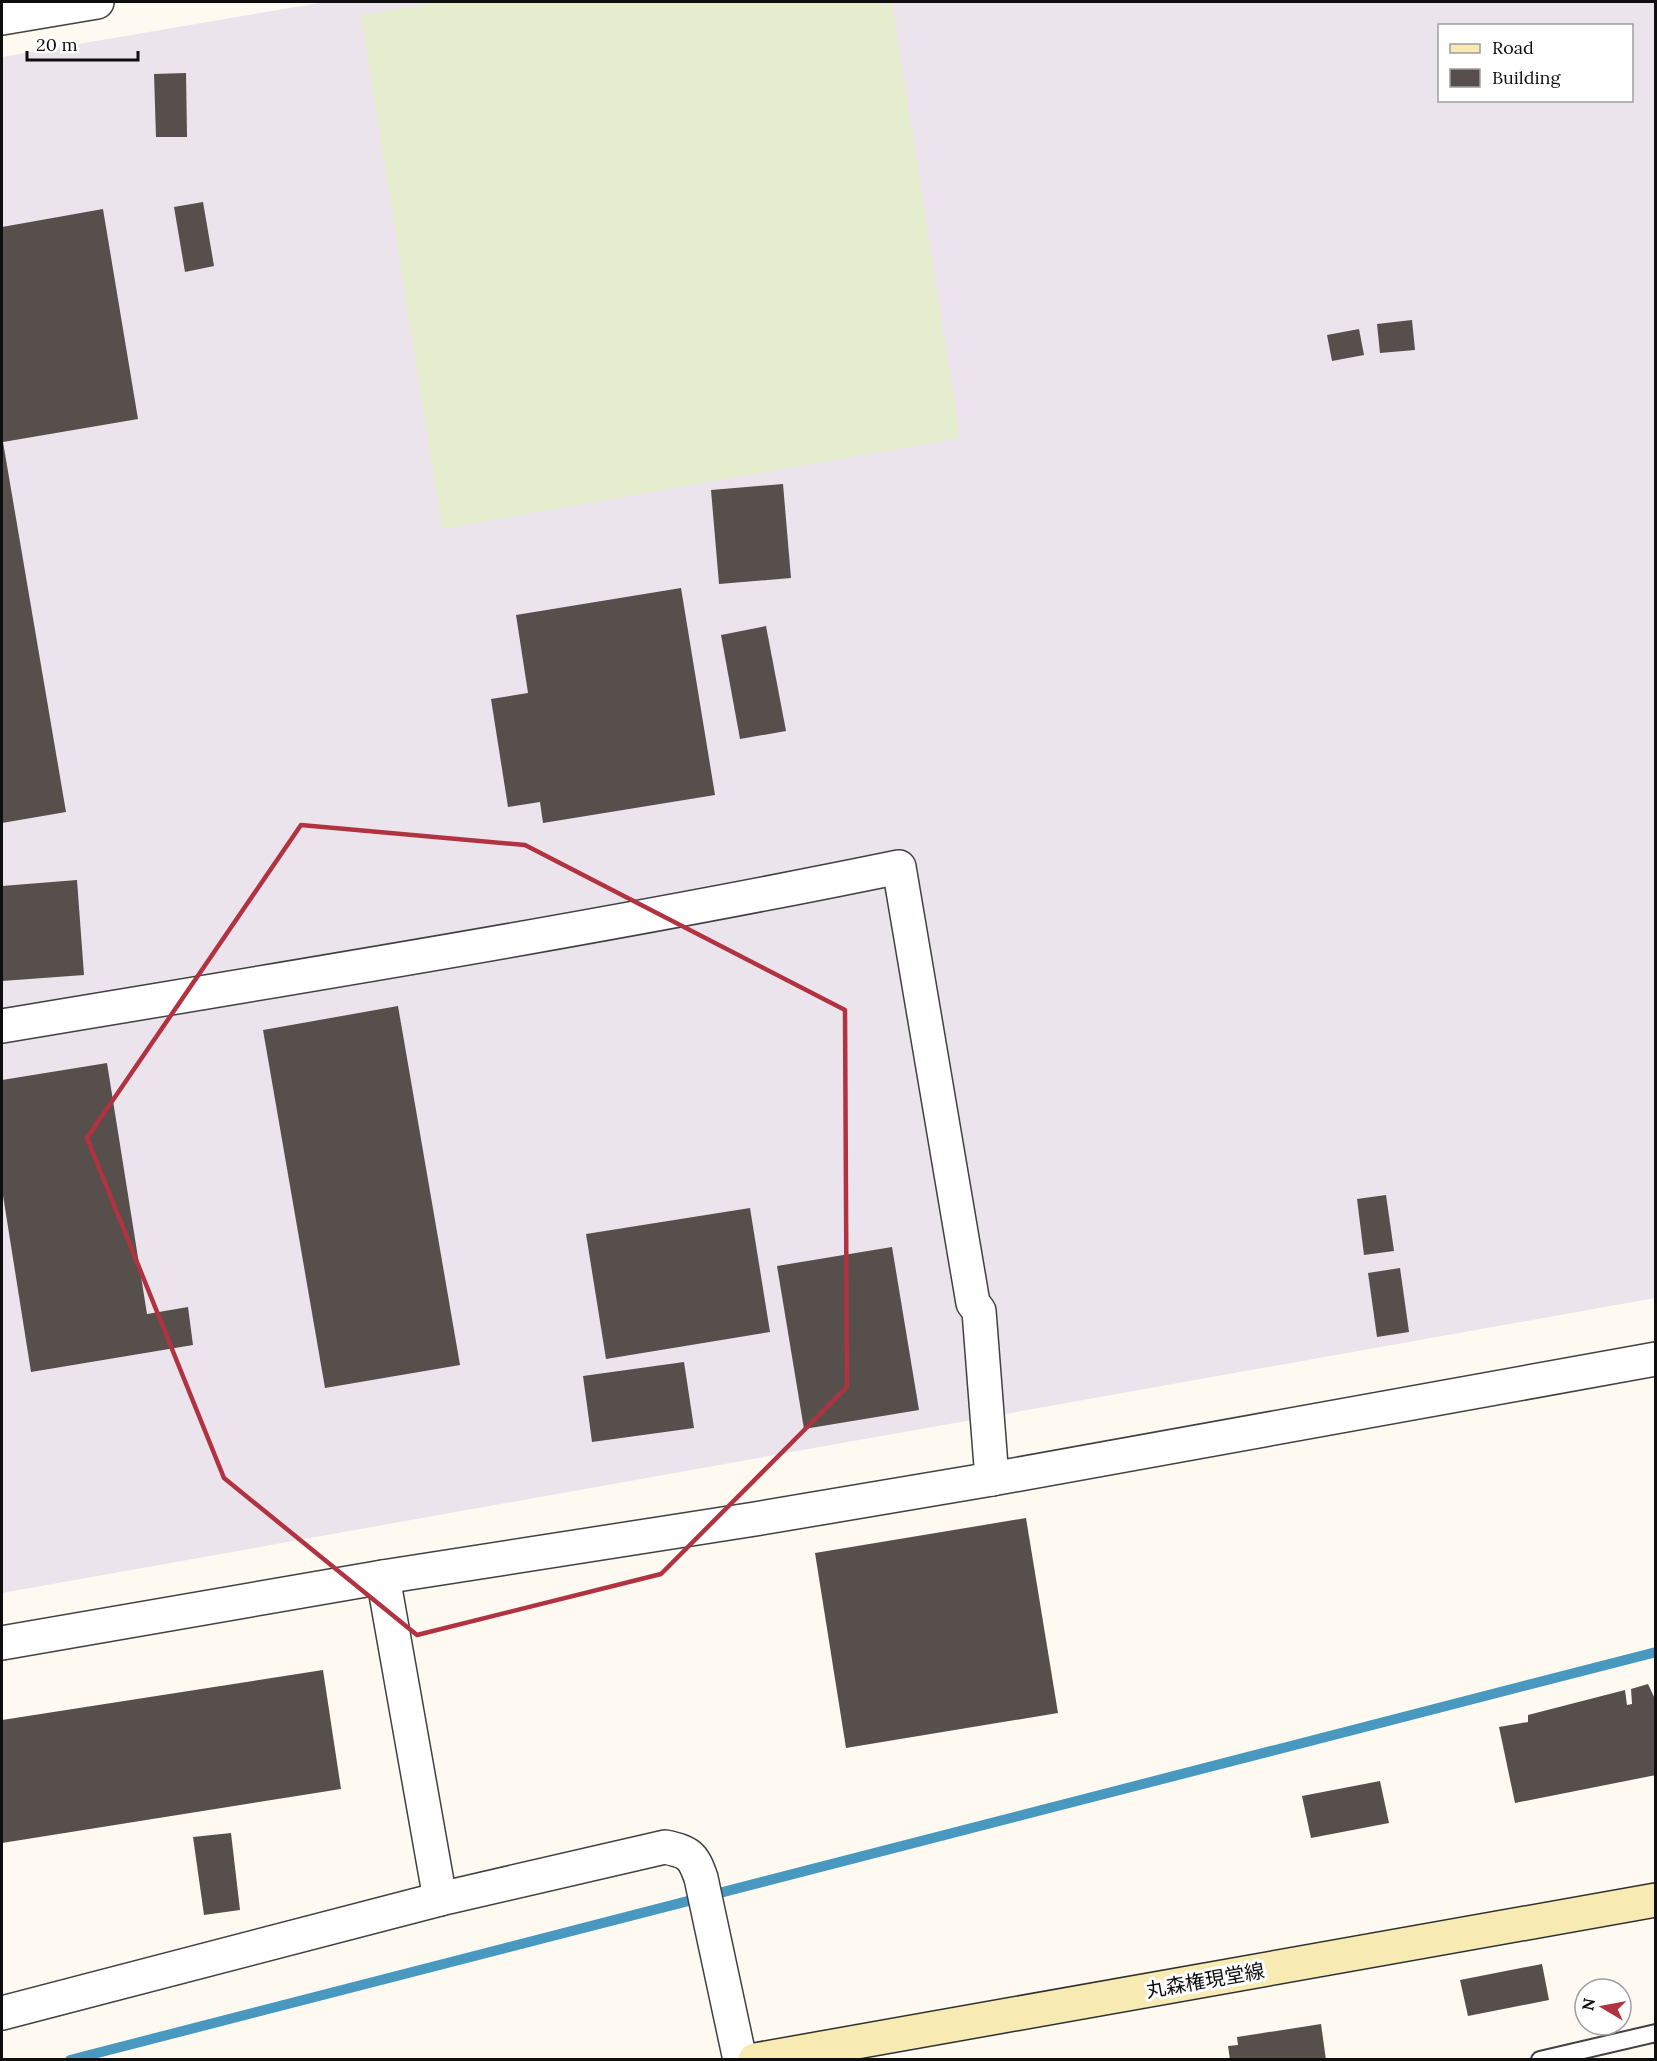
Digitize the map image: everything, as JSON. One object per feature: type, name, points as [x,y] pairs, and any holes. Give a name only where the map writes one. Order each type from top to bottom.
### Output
[{"type":"main road","name":"丸森権現堂線","points":[[755,2060],[1656,1900]]},
{"type":"street","points":[[2,18],[98,2]]},
{"type":"street","points":[[2,1026],[387,962],[787,890],[899,867],[973,1303],[979,1311],[992,1479]]},
{"type":"street","points":[[2,1643],[383,1577],[992,1479],[1656,1359]]},
{"type":"street","points":[[383,1577],[440,1899]]},
{"type":"street","points":[[2,2013],[440,1899],[665,1847],[684,1851],[695,1861],[701,1878],[740,2060]]},
{"type":"lane","points":[[1540,2060],[1656,2034]]},
{"type":"highlighted area","points":[[301,825],[525,845],[845,1010],[847,1387],[661,1574],[417,1635],[224,1478],[87,1138]]},
{"type":"shaded area","points":[[325,2],[1655,2],[1655,1298],[2,1593],[2,57]]},
{"type":"green space","points":[[443,2],[892,2],[960,438],[442,529],[361,15]]},
{"type":"building","points":[[186,73],[187,137],[156,137],[154,74]]},
{"type":"building","points":[[203,202],[214,266],[185,272],[174,207]]},
{"type":"building","points":[[103,209],[138,419],[3,442],[66,812],[2,823],[2,227]]},
{"type":"building","points":[[1412,320],[1415,350],[1380,353],[1377,324]]},
{"type":"building","points":[[1359,329],[1364,355],[1332,361],[1327,335]]},
{"type":"building","points":[[783,484],[791,578],[719,584],[711,490]]},
{"type":"building","points":[[681,588],[715,795],[543,823],[540,802],[508,807],[491,699],[528,693],[516,615]]},
{"type":"building","points":[[766,626],[786,731],[740,739],[721,635]]},
{"type":"building","points":[[77,880],[84,975],[2,981],[2,886]]},
{"type":"building","points":[[398,1006],[460,1365],[325,1388],[263,1030]]},
{"type":"building","points":[[107,1063],[147,1314],[188,1307],[193,1345],[31,1372],[2,1189],[2,1080]]},
{"type":"building","points":[[1386,1195],[1394,1251],[1364,1255],[1357,1199]]},
{"type":"building","points":[[750,1208],[770,1332],[606,1359],[586,1234]]},
{"type":"building","points":[[892,1247],[919,1410],[804,1429],[777,1266]]},
{"type":"building","points":[[1400,1268],[1409,1332],[1377,1337],[1368,1273]]},
{"type":"building","points":[[684,1362],[694,1428],[592,1442],[583,1376]]},
{"type":"building","points":[[1026,1518],[1058,1713],[846,1748],[815,1553]]},
{"type":"building","points":[[323,1670],[341,1789],[2,1843],[2,1720]]},
{"type":"building","points":[[1648,1684],[1656,1701],[1656,1775],[1515,1803],[1499,1727],[1528,1722],[1528,1715],[1625,1690],[1627,1705],[1632,1704],[1631,1689]]},
{"type":"building","points":[[1380,1781],[1389,1823],[1311,1838],[1302,1796]]},
{"type":"building","points":[[231,1833],[240,1910],[204,1915],[193,1837]]},
{"type":"building","points":[[1542,1964],[1549,2000],[1468,2016],[1460,1980]]},
{"type":"building","points":[[1321,2024],[1326,2060],[1230,2060],[1228,2046],[1238,2045],[1237,2037]]},
{"type":"waterway","points":[[70,2060],[1656,1652]]}]
